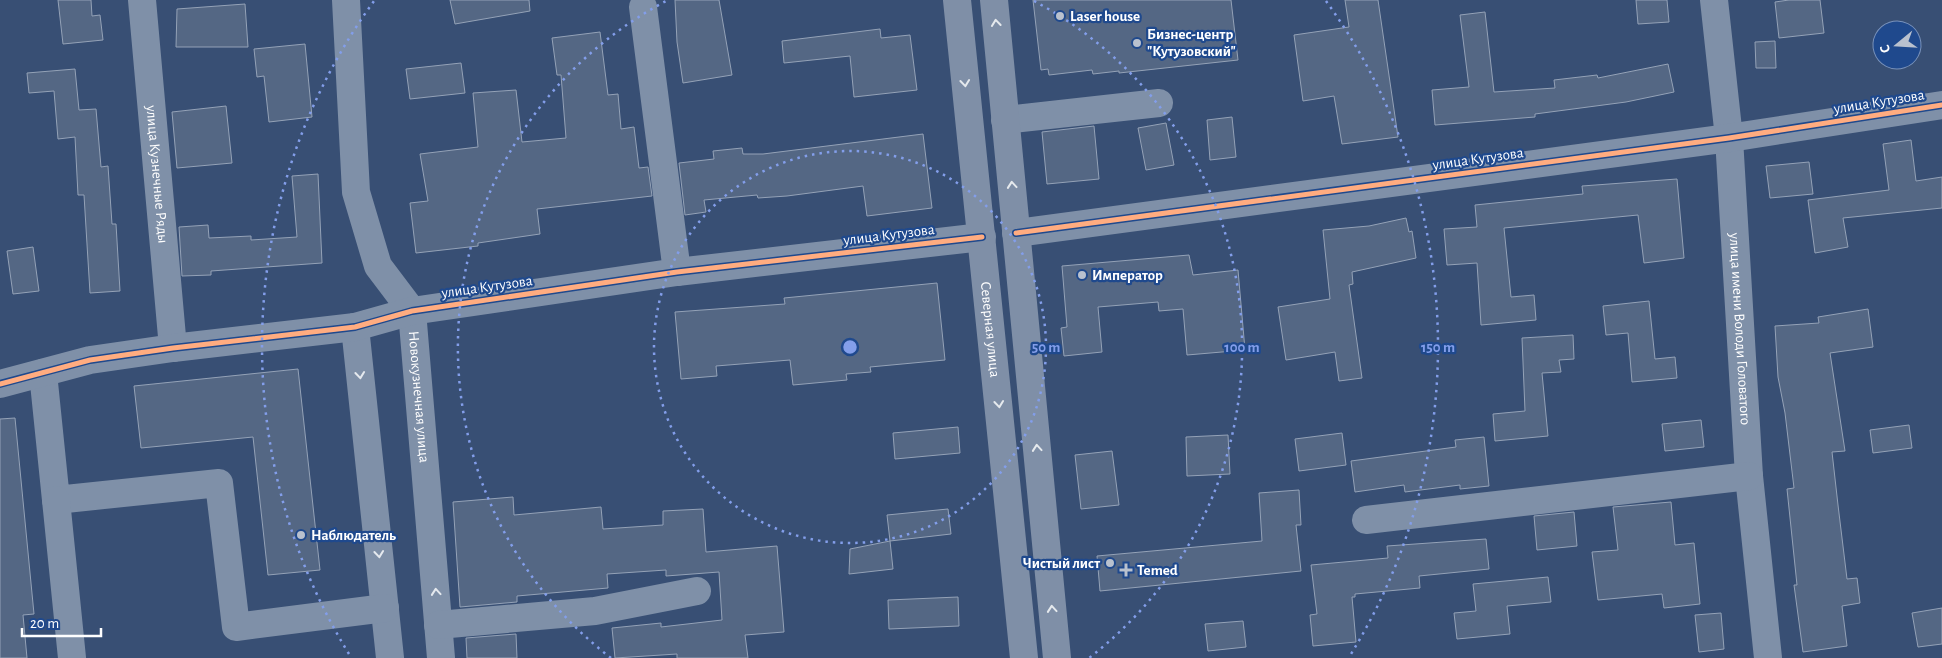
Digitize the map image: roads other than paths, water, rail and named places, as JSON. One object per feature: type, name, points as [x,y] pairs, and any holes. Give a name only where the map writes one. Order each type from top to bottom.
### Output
[{"type":"main road","name":"Северная улица","points":[[957,0],[1024,658]]},
{"type":"main road","points":[[994,0],[1057,658]]},
{"type":"street","name":"улица Кузнечные Ряды","points":[[142,0],[173,348]]},
{"type":"street","name":"Новокузнечная улица","points":[[346,0],[356,192],[378,266],[412,311],[441,658]]},
{"type":"street","name":"улица имени Володи Головатого","points":[[1714,0],[1728,138],[1749,476],[1768,658]]},
{"type":"street","points":[[643,7],[677,272]]},
{"type":"street","points":[[1005,120],[1159,103]]},
{"type":"street","name":"улица Кутузова","points":[[1016,234],[1728,138],[1942,105]]},
{"type":"street","name":"улица Кутузова","points":[[0,384],[90,360],[173,348],[355,327],[412,311],[677,272],[982,237]]},
{"type":"street","points":[[355,327],[390,658]]},
{"type":"street","points":[[44,373],[72,658]]},
{"type":"street","points":[[1366,520],[1749,476]]},
{"type":"street","points":[[56,500],[219,483],[236,627],[385,608]]},
{"type":"street","points":[[438,625],[595,611],[697,591]]},
{"type":"place","name":"Laser house","points":[[1060,16]]},
{"type":"place","name":"Бизнес-центр \"Кутузовский\"","points":[[1137,43]]},
{"type":"place","name":"Император","points":[[1082,275]]},
{"type":"place","name":"Наблюдатель","points":[[301,535]]},
{"type":"place","name":"Чистый лист","points":[[1110,563]]},
{"type":"place","name":"Temed","points":[[1126,570]]}]
